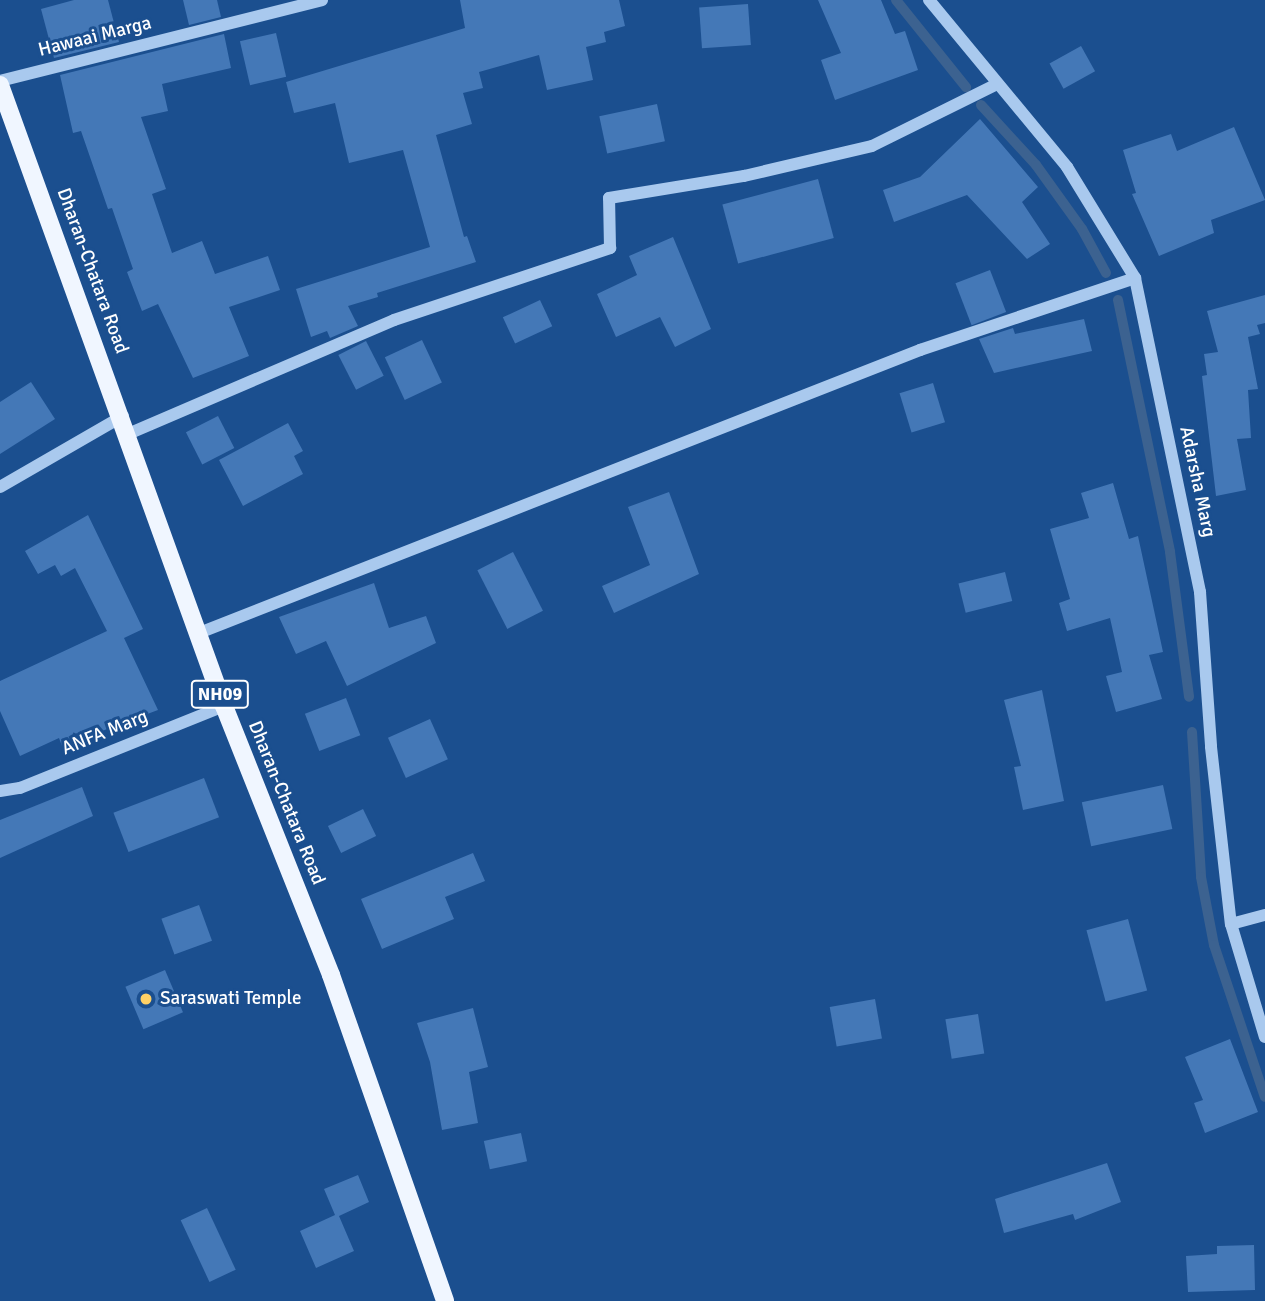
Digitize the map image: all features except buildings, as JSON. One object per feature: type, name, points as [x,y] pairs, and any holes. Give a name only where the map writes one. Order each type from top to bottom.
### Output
[{"type":"main road","name":"Dharan-Chatara Road","points":[[0,83],[123,416],[224,706],[331,975],[444,1301]]},
{"type":"street","name":"Hawaai Marga","points":[[0,83],[323,0]]},
{"type":"street","name":"Adarsha Marg","points":[[929,0],[1067,167],[1135,278],[1200,592],[1211,747],[1231,923],[1265,1037]]},
{"type":"street","points":[[128,435],[394,320],[610,248],[609,198],[744,176],[872,146],[997,84]]},
{"type":"street","points":[[199,633],[687,445],[920,349],[1135,278]]},
{"type":"street","points":[[0,487],[123,416]]},
{"type":"street","name":"ANFA Marg","points":[[0,791],[20,788],[224,706]]},
{"type":"street","points":[[1231,923],[1265,915]]},
{"type":"waterway","points":[[896,0],[966,87]]},
{"type":"waterway","points":[[981,105],[1036,165],[1082,229],[1106,273]]},
{"type":"waterway","points":[[1118,300],[1170,552],[1189,697]]},
{"type":"waterway","points":[[1192,732],[1201,877],[1214,945],[1265,1097]]},
{"type":"place","name":"Saraswati Temple","points":[[146,999]]}]
